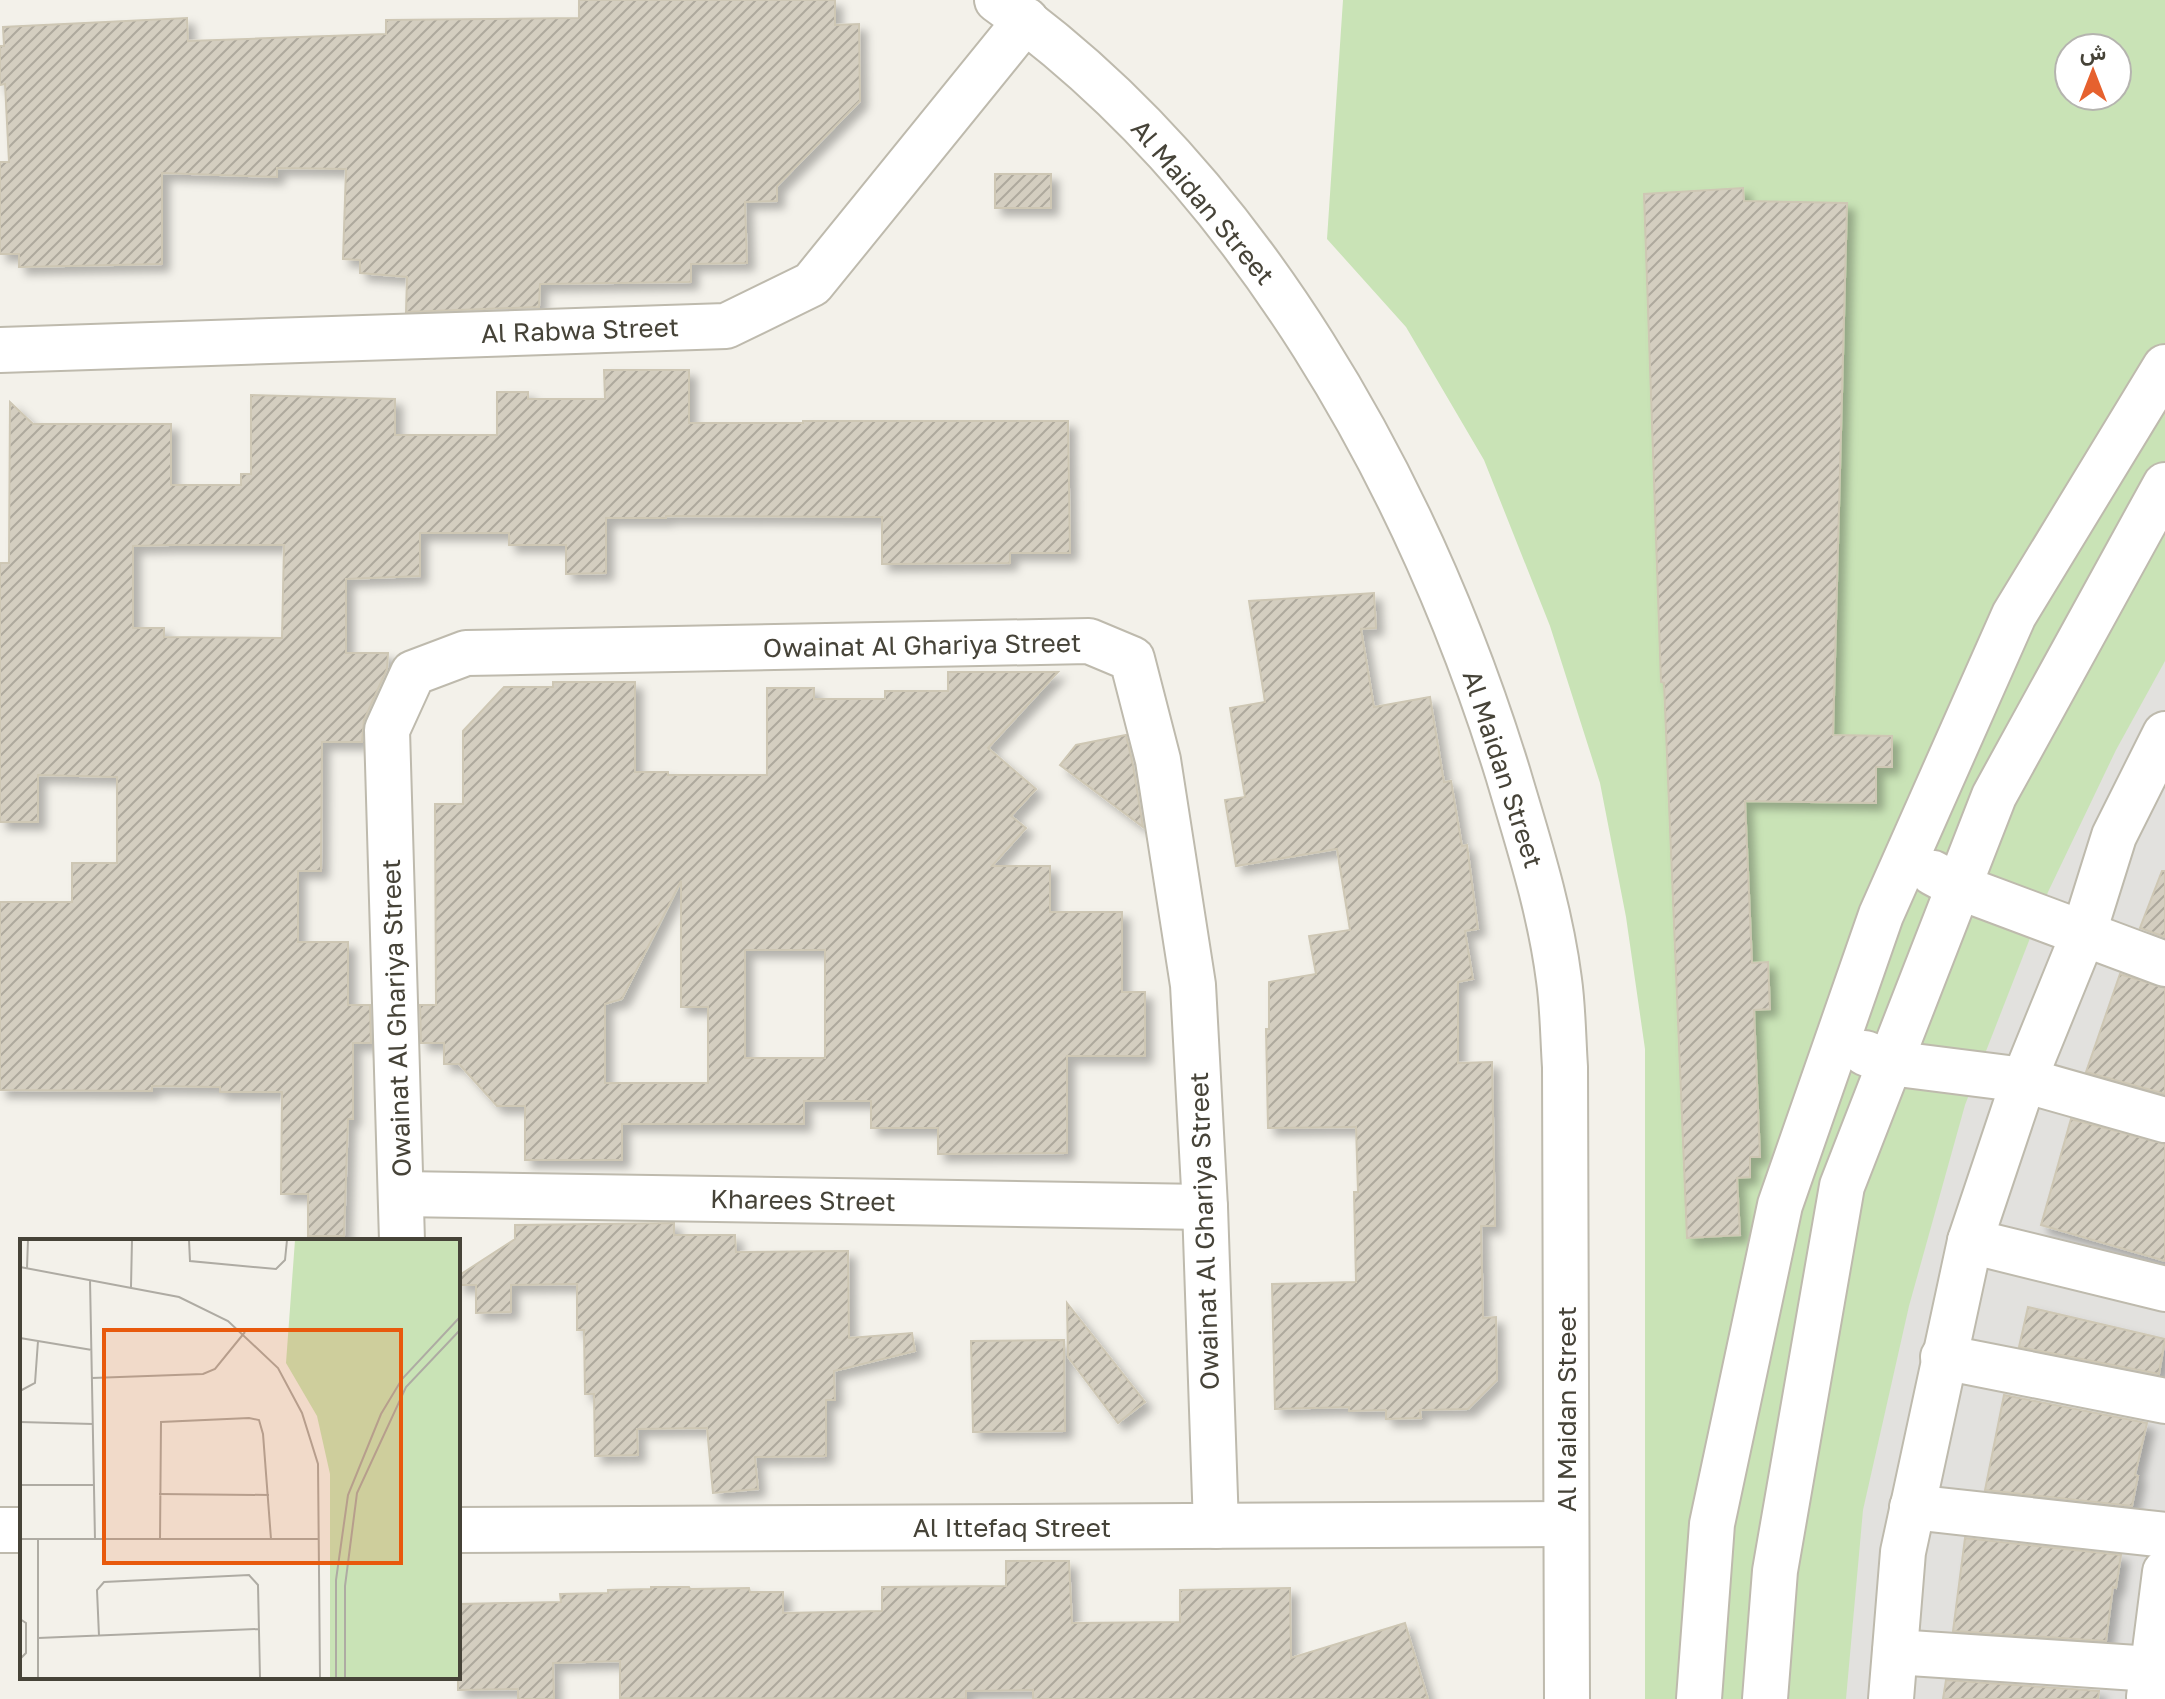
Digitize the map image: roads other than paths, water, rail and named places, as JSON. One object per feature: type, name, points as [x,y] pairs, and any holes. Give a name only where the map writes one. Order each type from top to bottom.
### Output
[{"type":"street","name":"Al Rabwa Street","points":[[0,350],[726,326],[812,284],[1011,10]]},
{"type":"street","name":"Al Maidan Street","points":[[1011,10],[1103,86],[1192,182],[1267,276],[1359,420],[1402,501],[1489,714],[1547,911],[1560,980],[1565,1067],[1567,1699]]},
{"type":"street","points":[[1699,1699],[1712,1524],[1780,1205],[1881,915],[2014,615],[2165,367]]},
{"type":"street","points":[[1765,1699],[1775,1571],[1842,1186],[1994,796],[2165,485]]},
{"type":"street","name":"Owainat Al Ghariya Street","points":[[402,1239],[387,730],[413,673],[466,653],[1089,641],[1132,659],[1158,760],[1193,985],[1205,1207],[1216,1526]]},
{"type":"street","points":[[1891,1699],[1903,1552],[1970,1241],[2024,1080],[2083,935],[2114,836],[2149,806],[2165,734]]},
{"type":"street","points":[[1907,859],[1959,887],[2165,964]]},
{"type":"street","points":[[1838,1041],[1890,1063],[2024,1080],[2165,1120]]},
{"type":"street","name":"Kharees Street","points":[[401,1194],[1205,1207]]},
{"type":"street","points":[[1970,1241],[2165,1289]]},
{"type":"street","points":[[1943,1357],[2165,1401]]},
{"type":"street","points":[[1912,1507],[2165,1535]]},
{"type":"street","name":"Al Ittefaq Street","points":[[460,1530],[1566,1524]]},
{"type":"street","points":[[1895,1652],[2151,1684],[2165,1572]]}]
